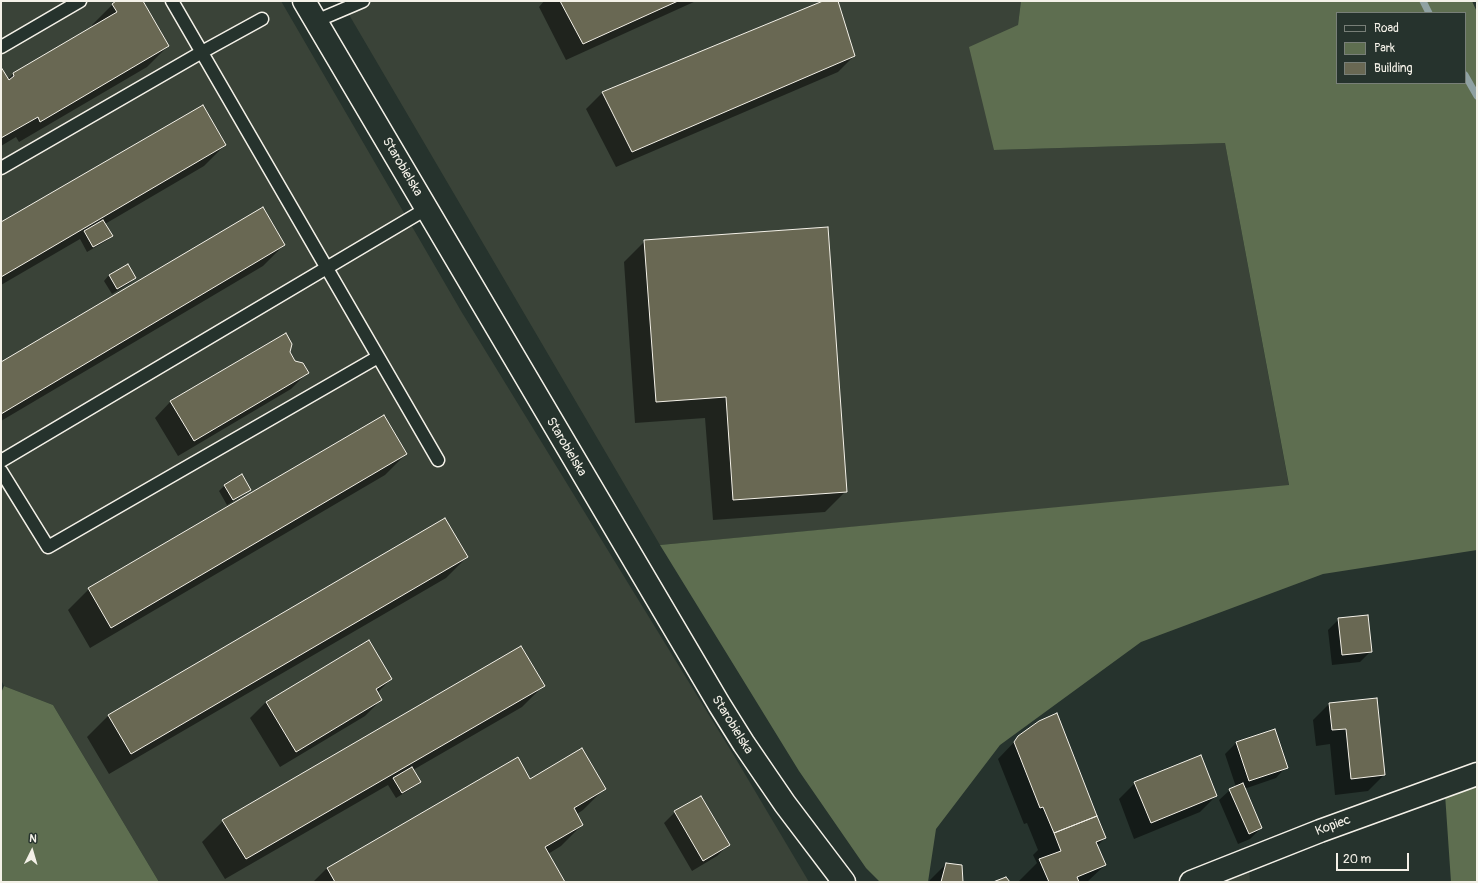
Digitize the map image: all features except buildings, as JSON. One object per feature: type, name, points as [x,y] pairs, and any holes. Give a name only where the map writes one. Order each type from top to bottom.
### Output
[{"type":"street","name":"Starobielska","points":[[304,1],[727,718],[785,804],[844,882]]},
{"type":"street","name":"Kopiec","points":[[1191,882],[1320,831],[1477,774]]},
{"type":"lane","points":[[1,47],[80,1]]},
{"type":"lane","points":[[172,1],[438,460]]},
{"type":"lane","points":[[316,21],[364,1]]},
{"type":"lane","points":[[1,168],[262,19]]},
{"type":"lane","points":[[1,462],[426,209]]},
{"type":"lane","points":[[1,471],[48,547],[378,357]]},
{"type":"shaded area","points":[[1,1],[281,1],[461,311],[733,754],[809,882],[159,882],[53,705],[4,686],[1,680]]},
{"type":"shaded area","points":[[341,1],[1021,1],[1018,25],[994,150],[1225,143],[1289,486],[660,545]]},
{"type":"shaded area","points":[[1249,865],[1250,882],[1207,882]]},
{"type":"green space","points":[[1021,1],[1472,1],[1477,12],[1477,550],[1323,574],[1141,642],[1000,745],[936,829],[928,882],[880,882],[866,868],[799,771],[660,545],[1289,485],[1225,143],[994,150],[969,47],[1018,25]]},
{"type":"green space","points":[[4,686],[53,705],[159,882],[1,882],[1,693]]},
{"type":"green space","points":[[1477,782],[1477,882],[1451,882],[1445,794]]},
{"type":"waterway","points":[[1423,1],[1428,12]]},
{"type":"waterway","points":[[1466,77],[1477,96]]}]
